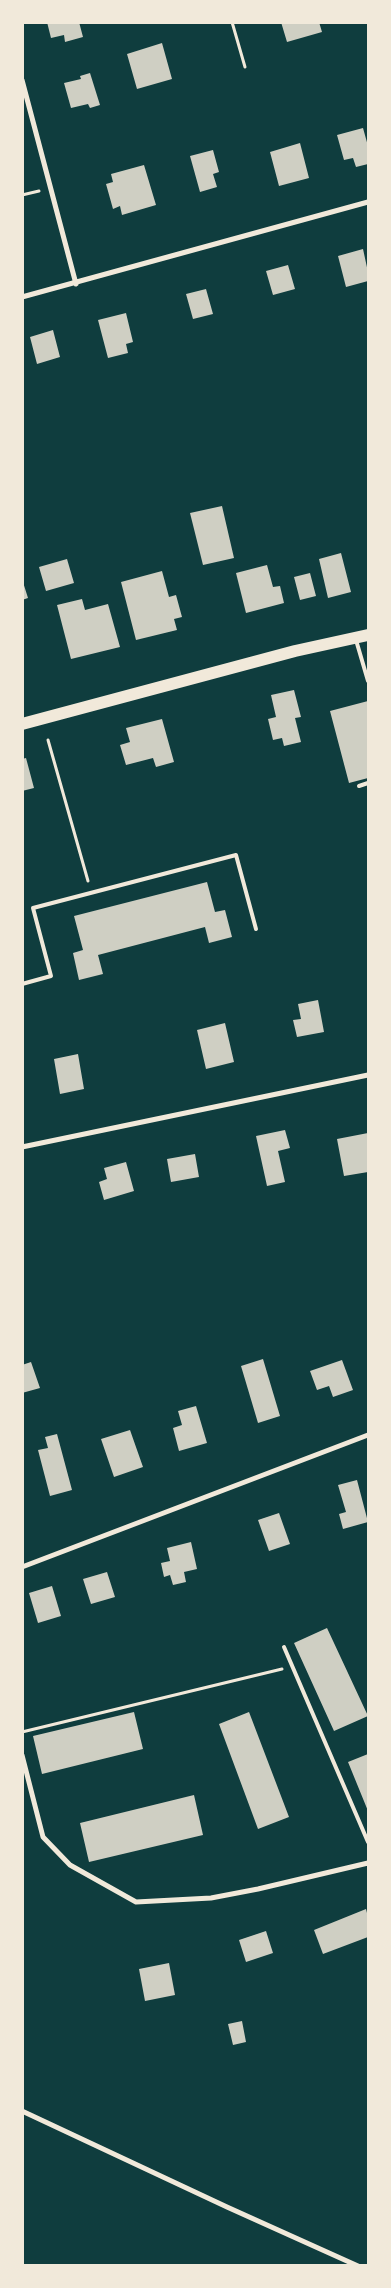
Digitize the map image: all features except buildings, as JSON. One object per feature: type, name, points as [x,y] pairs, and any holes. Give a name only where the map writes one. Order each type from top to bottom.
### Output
[{"type":"main road","points":[[22,724],[295,651],[368,635]]},
{"type":"street","points":[[22,80],[76,284]]},
{"type":"street","points":[[22,297],[76,284],[368,202]]},
{"type":"street","points":[[22,1147],[368,1075]]},
{"type":"street","points":[[22,1567],[368,1435]]},
{"type":"street","points":[[22,1755],[43,1837],[70,1865],[136,1902],[211,1898],[368,1863]]},
{"type":"street","points":[[22,2111],[358,2266]]},
{"type":"lane","points":[[355,638],[368,681]]},
{"type":"lane","points":[[359,786],[368,783]]},
{"type":"lane","points":[[22,984],[51,976],[33,908],[236,855],[256,929]]},
{"type":"lane","points":[[284,1647],[368,1842]]},
{"type":"path","points":[[232,22],[245,67]]},
{"type":"path","points":[[48,740],[91,893]]},
{"type":"path","points":[[22,1732],[292,1666]]}]
